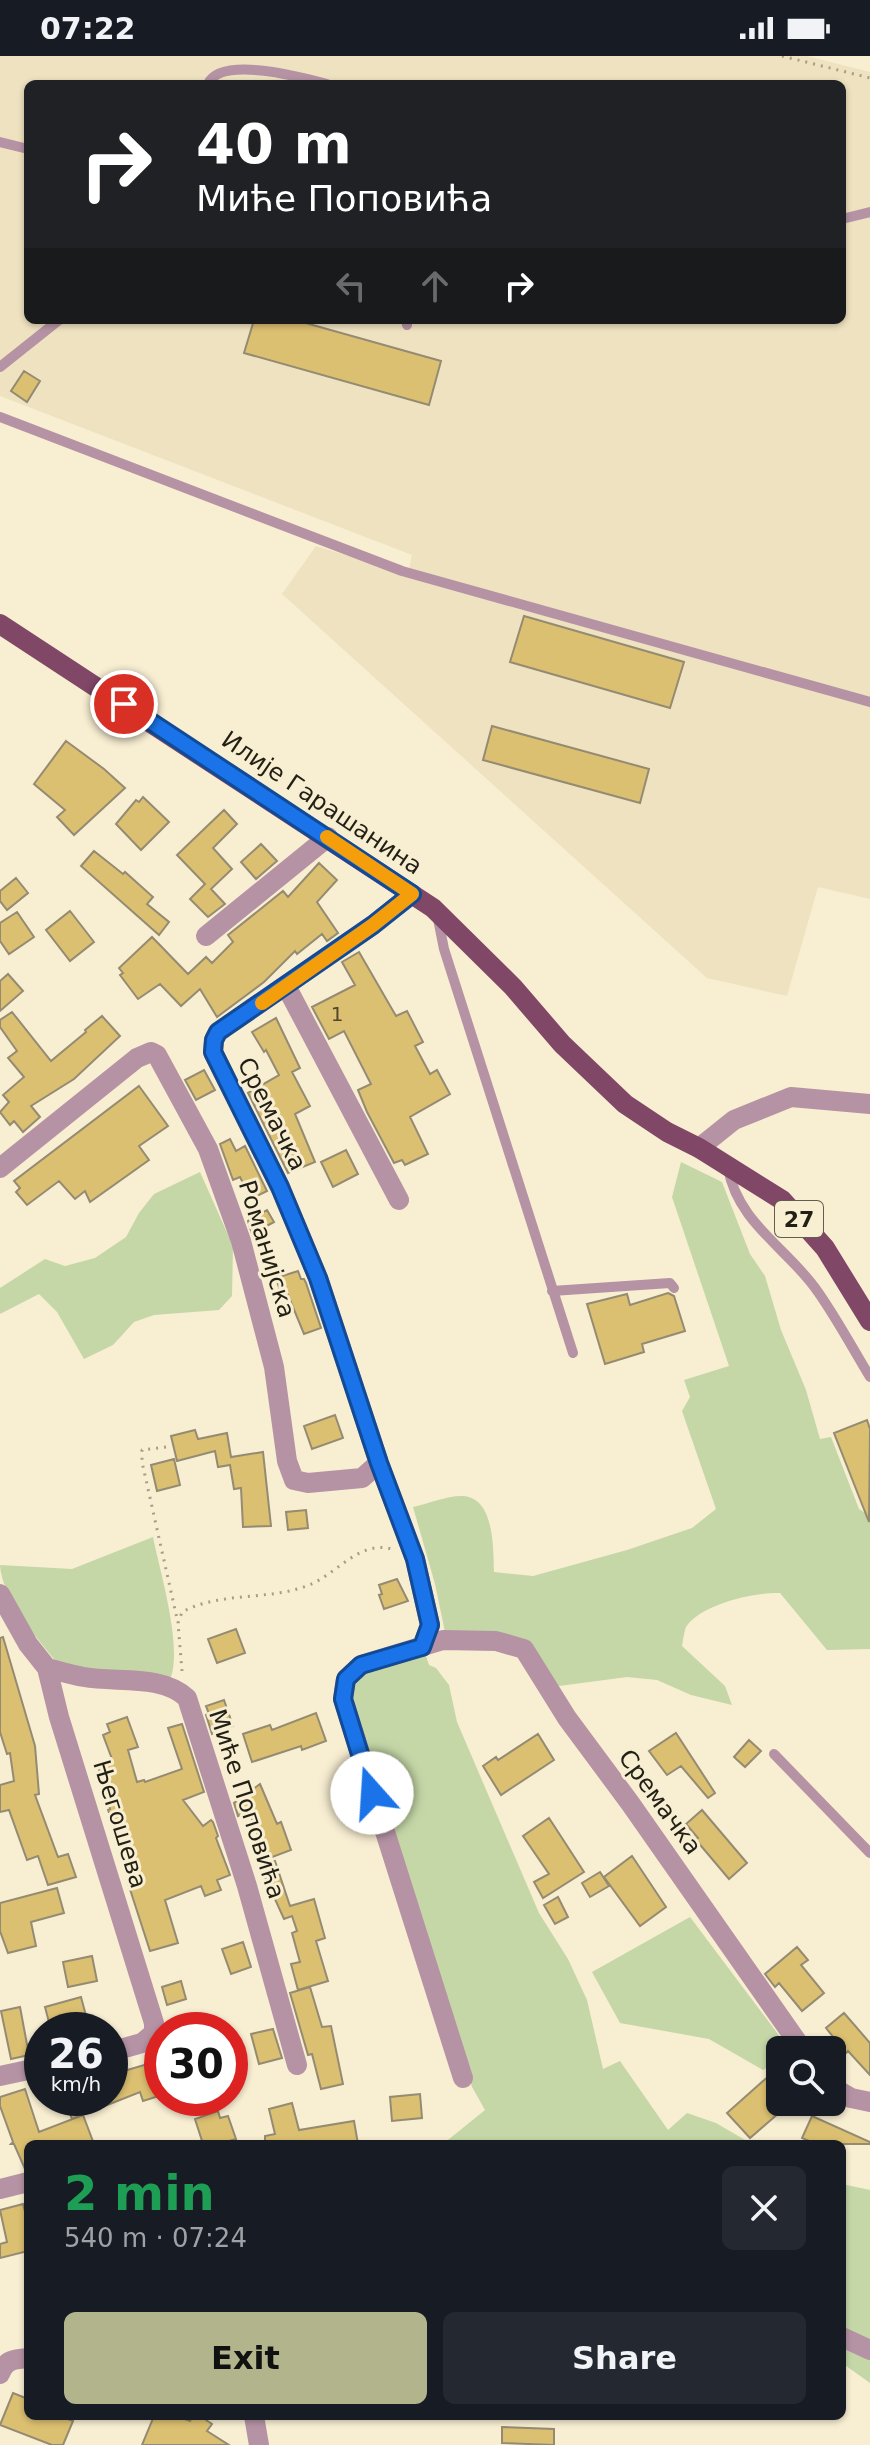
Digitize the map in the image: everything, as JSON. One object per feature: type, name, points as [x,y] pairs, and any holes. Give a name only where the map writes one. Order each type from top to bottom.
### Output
[{"type":"main road","name":"Илије Гарашанина","points":[[0,624],[412,894],[437,913],[513,987],[562,1044],[625,1104],[667,1132],[699,1148]]},
{"type":"main road","name":"27","points":[[699,1148],[782,1200],[825,1248],[870,1321]]},
{"type":"street","points":[[206,936],[328,837]]},
{"type":"street","name":"Сремачка","points":[[412,894],[218,1032],[213,1052],[280,1187],[318,1278],[379,1463],[415,1559],[437,1633],[496,1641],[524,1649],[567,1718],[793,2036]]},
{"type":"street","points":[[286,986],[399,1200]]},
{"type":"street","name":"Романијска","points":[[0,1168],[137,1058],[151,1052],[157,1055],[208,1149],[241,1241],[274,1367],[287,1461],[294,1480],[308,1483],[362,1478],[379,1463]]},
{"type":"street","points":[[699,1148],[734,1120],[791,1097],[870,1104]]},
{"type":"street","name":"Његошева","points":[[0,1594],[28,1644],[47,1668],[59,1717],[154,2023],[154,2033],[142,2043],[128,2047]]},
{"type":"street","points":[[437,1633],[422,1647],[361,1665],[346,1679],[343,1699],[463,2078]]},
{"type":"street","name":"Миће Поповића","points":[[47,1668],[83,1677],[163,1684],[187,1698],[243,1871],[297,2065]]},
{"type":"street","points":[[0,2076],[24,2071]]},
{"type":"street","points":[[846,2095],[870,2102]]},
{"type":"street","points":[[0,2189],[24,2183]]},
{"type":"street","points":[[846,2339],[870,2350]]},
{"type":"street","points":[[0,2374],[12,2359],[24,2358]]},
{"type":"street","points":[[255,2420],[259,2445]]},
{"type":"lane","points":[[209,80],[218,68],[244,62],[312,80]]},
{"type":"lane","points":[[0,142],[24,148]]},
{"type":"lane","points":[[846,218],[870,212]]},
{"type":"lane","points":[[0,367],[54,324]]},
{"type":"lane","points":[[0,417],[402,571],[870,702]]},
{"type":"lane","points":[[437,913],[444,949],[573,1353]]},
{"type":"lane","points":[[728,1166],[731,1183],[755,1225],[817,1289],[870,1377]]},
{"type":"lane","points":[[552,1291],[670,1283],[674,1288]]},
{"type":"lane","points":[[774,1754],[870,1853]]},
{"type":"path","points":[[782,56],[870,78]]},
{"type":"path","points":[[166,1447],[142,1450],[142,1462],[178,1623],[182,1654],[182,1676],[178,1690]]},
{"type":"path","points":[[178,1623],[182,1612],[192,1606],[311,1585],[360,1553],[385,1547],[408,1553],[415,1559]]},
{"type":"shaded area","points":[[0,56],[807,56],[870,72],[870,899],[818,887],[787,996],[707,978],[282,594],[316,546],[408,574],[412,555],[0,396]]},
{"type":"green space","points":[[681,1162],[722,1182],[750,1254],[765,1276],[781,1330],[806,1390],[820,1439],[831,1437],[859,1509],[870,1516],[870,1649],[827,1650],[780,1593],[729,1601],[704,1612],[686,1627],[682,1646],[725,1686],[732,1705],[691,1695],[657,1680],[627,1677],[559,1686],[551,1681],[539,1657],[445,1632],[413,1507],[452,1497],[473,1499],[487,1515],[494,1572],[533,1576],[692,1528],[716,1509],[682,1411],[690,1397],[684,1380],[729,1366],[672,1197]]},
{"type":"green space","points":[[200,1172],[233,1246],[232,1296],[219,1310],[154,1315],[134,1322],[113,1345],[84,1359],[57,1312],[39,1294],[0,1314],[0,1288],[45,1259],[65,1266],[95,1258],[126,1237],[154,1194]]},
{"type":"green space","points":[[153,1537],[172,1627],[174,1663],[171,1677],[143,1677],[58,1664],[14,1605],[2,1578],[0,1565],[72,1569]]},
{"type":"green space","points":[[425,1653],[429,1665],[436,1668],[449,1685],[457,1722],[539,1913],[568,1959],[587,2000],[603,2069],[620,2061],[668,2130],[687,2113],[716,2123],[745,2140],[448,2140],[485,2110],[472,2087],[349,1708],[354,1682],[363,1670]]},
{"type":"green space","points":[[690,1917],[779,2036],[766,2036],[766,2068],[763,2070],[709,2039],[620,2023],[592,1972]]},
{"type":"green space","points":[[846,2185],[870,2190],[870,2383],[846,2366]]},
{"type":"building","points":[[253,324],[309,324],[441,361],[429,405],[244,353]]},
{"type":"building","points":[[24,371],[40,381],[27,402],[11,391]]},
{"type":"building","points":[[524,616],[684,662],[670,708],[510,662]]},
{"type":"building","points":[[492,726],[649,769],[640,803],[483,760]]},
{"type":"building","points":[[66,741],[125,788],[74,835],[57,817],[65,810],[34,784]]},
{"type":"building","points":[[143,797],[169,822],[141,850],[116,824],[136,800],[139,802]]},
{"type":"building","points":[[224,810],[237,824],[213,848],[232,869],[211,889],[225,904],[208,917],[190,899],[205,884],[177,855]]},
{"type":"building","points":[[261,844],[277,861],[256,879],[241,862]]},
{"type":"building","points":[[94,851],[123,874],[125,872],[153,897],[147,904],[169,922],[159,935],[81,866]]},
{"type":"building","points":[[319,863],[337,880],[317,902],[338,933],[327,941],[322,934],[297,954],[295,951],[264,982],[217,1017],[200,989],[181,1006],[160,984],[138,999],[120,975],[123,973],[119,968],[152,937],[188,974],[206,957],[212,963],[233,942],[228,935],[283,891],[288,897]]},
{"type":"building","points":[[16,878],[28,893],[7,910],[0,901],[0,891]]},
{"type":"building","points":[[70,911],[94,942],[70,961],[46,930]]},
{"type":"building","points":[[17,912],[34,937],[9,954],[0,941],[0,923]]},
{"type":"building","points":[[359,952],[396,1016],[407,1011],[423,1042],[415,1046],[430,1074],[437,1070],[450,1094],[410,1117],[428,1154],[405,1165],[402,1160],[394,1163],[367,1112],[358,1090],[371,1084],[344,1031],[329,1039],[312,1007],[355,985],[342,962]]},
{"type":"building","points":[[8,974],[23,991],[0,1011],[0,981]]},
{"type":"building","points":[[12,1012],[51,1061],[102,1016],[120,1036],[74,1079],[31,1106],[40,1117],[23,1132],[14,1121],[10,1125],[0,1112],[9,1102],[3,1095],[24,1077],[8,1058],[17,1051],[0,1027],[0,1020]]},
{"type":"building","points":[[276,1018],[300,1068],[292,1072],[310,1106],[295,1114],[315,1162],[288,1173],[248,1093],[279,1075],[252,1032]]},
{"type":"building","points":[[204,1070],[215,1090],[196,1100],[185,1080]]},
{"type":"building","points":[[139,1086],[168,1126],[139,1146],[149,1160],[90,1202],[85,1191],[75,1199],[59,1181],[27,1205],[16,1192],[20,1188],[14,1181]]},
{"type":"building","points":[[230,1139],[236,1151],[245,1146],[267,1191],[251,1199],[240,1177],[233,1180],[220,1144]]},
{"type":"building","points":[[346,1150],[358,1174],[333,1187],[321,1162]]},
{"type":"building","points":[[267,1210],[274,1222],[252,1234],[248,1221]]},
{"type":"building","points":[[298,1271],[306,1283],[321,1328],[304,1334],[288,1295],[282,1297],[276,1278]]},
{"type":"building","points":[[668,1293],[674,1296],[685,1331],[642,1344],[644,1352],[605,1364],[587,1304],[627,1294],[630,1305]]},
{"type":"building","points":[[335,1415],[343,1438],[312,1449],[304,1426]]},
{"type":"building","points":[[867,1420],[870,1429],[869,1522],[834,1433]]},
{"type":"building","points":[[195,1430],[198,1439],[227,1433],[231,1457],[263,1452],[271,1526],[243,1527],[241,1488],[234,1489],[230,1465],[218,1467],[215,1451],[177,1461],[171,1436]]},
{"type":"building","points":[[174,1459],[180,1485],[157,1491],[151,1465]]},
{"type":"building","points":[[306,1510],[308,1528],[288,1530],[286,1512]]},
{"type":"building","points":[[397,1579],[408,1601],[384,1609],[379,1585]]},
{"type":"building","points":[[236,1629],[245,1653],[217,1663],[208,1639]]},
{"type":"building","points":[[3,1637],[35,1746],[39,1794],[35,1795],[58,1857],[68,1854],[76,1877],[48,1885],[38,1856],[27,1860],[9,1810],[0,1812],[0,1785],[14,1781],[10,1753],[7,1754],[0,1732],[0,1638]]},
{"type":"building","points":[[224,1700],[233,1726],[212,1734],[206,1706]]},
{"type":"building","points":[[316,1713],[326,1741],[252,1762],[243,1734],[270,1725],[272,1730]]},
{"type":"building","points":[[127,1717],[138,1747],[128,1750],[137,1782],[182,1769],[168,1728],[182,1724],[204,1792],[183,1800],[203,1826],[211,1820],[213,1822],[230,1875],[217,1880],[221,1890],[205,1896],[201,1886],[165,1900],[178,1943],[150,1951],[127,1880],[141,1876],[128,1847],[124,1849],[108,1810],[97,1763],[112,1759],[103,1735],[110,1732],[107,1724]]},
{"type":"building","points":[[676,1733],[715,1793],[708,1798],[681,1766],[667,1775],[649,1751]]},
{"type":"building","points":[[538,1734],[554,1760],[501,1795],[483,1766]]},
{"type":"building","points":[[749,1740],[761,1751],[745,1767],[734,1757]]},
{"type":"building","points":[[260,1784],[277,1824],[281,1822],[291,1850],[267,1859],[249,1811],[238,1816],[234,1803]]},
{"type":"building","points":[[702,1810],[747,1863],[729,1879],[686,1824]]},
{"type":"building","points":[[549,1818],[584,1872],[543,1898],[534,1882],[549,1874],[523,1836]]},
{"type":"building","points":[[632,1856],[666,1907],[640,1926],[604,1877]]},
{"type":"building","points":[[275,1861],[290,1906],[314,1899],[325,1938],[316,1941],[328,1981],[298,1990],[291,1964],[300,1962],[292,1933],[297,1931],[292,1916],[284,1919],[260,1866]]},
{"type":"building","points":[[600,1872],[609,1886],[590,1897],[582,1883]]},
{"type":"building","points":[[57,1888],[64,1913],[31,1922],[36,1946],[8,1953],[0,1931],[0,1903]]},
{"type":"building","points":[[558,1897],[568,1917],[555,1924],[544,1905]]},
{"type":"building","points":[[243,1942],[251,1967],[231,1974],[222,1949]]},
{"type":"building","points":[[797,1947],[808,1960],[801,1965],[824,1993],[802,2011],[779,1983],[775,1987],[765,1974]]},
{"type":"building","points":[[92,1956],[97,1981],[68,1987],[63,1962]]},
{"type":"building","points":[[181,1981],[186,1999],[167,2005],[162,1987]]},
{"type":"building","points":[[310,1987],[322,2027],[331,2026],[343,2084],[321,2089],[290,1993]]},
{"type":"building","points":[[81,1997],[85,2012],[46,2012],[45,2007]]},
{"type":"building","points":[[20,2007],[24,2056],[11,2059],[1,2011]]},
{"type":"building","points":[[844,2013],[870,2043],[870,2075],[848,2051],[846,2053],[846,2036],[832,2036],[826,2028]]},
{"type":"building","points":[[273,2029],[282,2058],[259,2064],[251,2034]]},
{"type":"building","points":[[144,2065],[144,2101],[140,2092],[128,2097],[128,2070]]},
{"type":"building","points":[[766,2078],[766,2116],[775,2116],[750,2138],[727,2113]]},
{"type":"building","points":[[24,2089],[24,2116],[34,2116],[39,2132],[83,2116],[92,2140],[24,2140],[24,2167],[14,2144],[11,2144],[13,2142],[0,2106],[0,2097]]},
{"type":"building","points":[[420,2094],[422,2118],[392,2121],[390,2097]]},
{"type":"building","points":[[292,2103],[299,2130],[354,2121],[357,2140],[265,2140],[265,2136],[275,2134],[269,2109]]},
{"type":"building","points":[[228,2116],[236,2139],[202,2140],[195,2119]]},
{"type":"building","points":[[812,2116],[870,2144],[846,2144],[846,2140],[802,2138]]},
{"type":"building","points":[[23,2204],[24,2252],[0,2258],[0,2244],[7,2242],[0,2210]]},
{"type":"building","points":[[13,2393],[24,2397],[24,2420],[73,2421],[63,2445],[52,2445],[0,2425]]},
{"type":"building","points":[[152,2420],[206,2420],[212,2424],[207,2431],[229,2445],[142,2445]]},
{"type":"building","points":[[502,2427],[554,2429],[554,2445],[502,2443]]},
{"type":"slow traffic","points":[[262,1003],[412,894],[327,837]]},
{"type":"route","points":[[124,704],[412,894],[373,925],[218,1032],[213,1052],[280,1187],[318,1278],[379,1463],[415,1559],[430,1625],[422,1647],[361,1665],[346,1679],[343,1699],[372,1793]]}]
